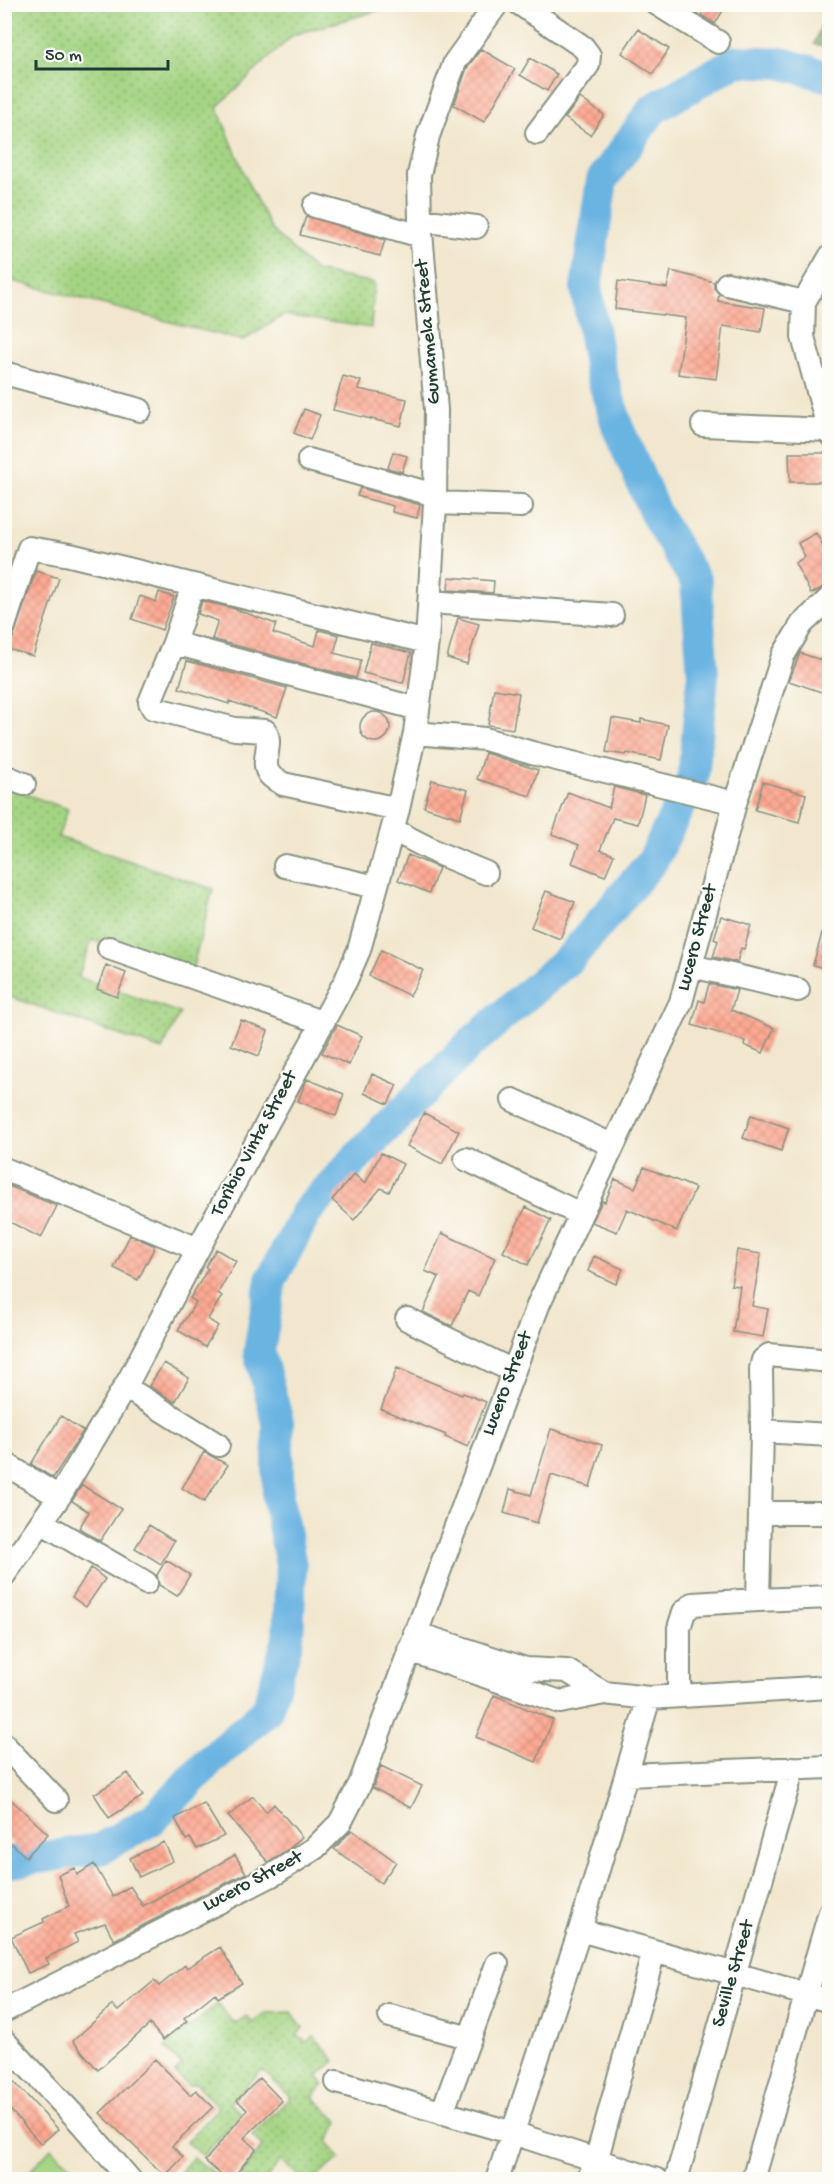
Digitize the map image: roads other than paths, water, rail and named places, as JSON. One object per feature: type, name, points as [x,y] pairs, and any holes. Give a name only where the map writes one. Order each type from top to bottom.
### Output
[{"type":"street","name":"Gumamela Street","points":[[423,679],[430,602],[435,499],[436,410],[421,228],[419,175],[428,136],[455,62],[497,4]]},
{"type":"street","points":[[520,4],[584,47],[589,55],[588,65],[537,133]]},
{"type":"street","points":[[657,4],[718,42]]},
{"type":"street","points":[[315,206],[421,228],[476,227]]},
{"type":"street","points":[[703,425],[828,426],[803,337],[804,302],[830,257]]},
{"type":"street","points":[[727,284],[804,302]]},
{"type":"street","points":[[4,373],[140,410]]},
{"type":"street","points":[[309,460],[435,499],[521,506]]},
{"type":"street","points":[[4,626],[29,548],[70,555],[427,642]]},
{"type":"street","points":[[193,585],[174,643],[150,702],[153,708],[235,729],[265,731],[268,742],[266,766],[270,775],[283,784],[395,820],[440,854],[486,873]]},
{"type":"street","name":"Lucero Street","points":[[4,2011],[276,1873],[315,1848],[340,1823],[360,1784],[539,1303],[681,1002],[735,803],[783,656],[802,624],[830,598]]},
{"type":"street","points":[[430,602],[612,615]]},
{"type":"street","points":[[174,643],[418,709]]},
{"type":"street","name":"Toribio Vinta Street","points":[[4,1575],[59,1497],[125,1387],[321,1022],[346,980],[358,950],[395,820],[415,733],[423,679]]},
{"type":"street","points":[[415,733],[485,739],[532,753],[735,803]]},
{"type":"street","points":[[285,866],[376,888]]},
{"type":"street","points":[[109,948],[321,1022]]},
{"type":"street","points":[[690,966],[798,990]]},
{"type":"street","points":[[513,1100],[612,1146]]},
{"type":"street","points":[[466,1159],[580,1214]]},
{"type":"street","points":[[4,1169],[198,1249]]},
{"type":"street","points":[[407,1319],[513,1371]]},
{"type":"street","points":[[759,1600],[761,1369],[763,1360],[769,1355],[830,1361]]},
{"type":"street","points":[[125,1387],[218,1445]]},
{"type":"street","points":[[762,1431],[830,1435]]},
{"type":"street","points":[[4,1463],[59,1497]]},
{"type":"street","points":[[761,1513],[830,1513]]},
{"type":"street","points":[[41,1522],[146,1583]]},
{"type":"street","points":[[679,1696],[679,1628],[684,1612],[693,1604],[830,1597]]},
{"type":"street","points":[[412,1642],[526,1669],[567,1671],[604,1693]]},
{"type":"street","points":[[412,1642],[540,1696],[560,1702],[604,1693],[649,1698],[830,1688]]},
{"type":"street","points":[[540,1696],[547,1671]]},
{"type":"street","points":[[497,2180],[580,1930],[649,1698]]},
{"type":"street","points":[[4,1745],[56,1800]]},
{"type":"street","points":[[626,1775],[830,1767]]},
{"type":"street","name":"Seville Street","points":[[676,2180],[793,1768]]},
{"type":"street","points":[[753,2180],[830,1912]]},
{"type":"street","points":[[580,1930],[830,2001]]},
{"type":"street","points":[[592,2170],[654,1951]]},
{"type":"street","points":[[442,2114],[498,1964]]},
{"type":"street","points":[[390,2016],[470,2037]]},
{"type":"street","points":[[4,2041],[82,2124],[130,2180]]},
{"type":"street","points":[[337,2082],[513,2133],[592,2170],[657,2180]]},
{"type":"waterway","points":[[4,1863],[100,1849],[153,1819],[212,1759],[267,1710],[288,1639],[291,1565],[278,1499],[278,1422],[259,1352],[271,1280],[307,1211],[471,1043],[571,957],[653,860],[693,778],[703,675],[696,582],[656,515],[618,428],[600,370],[586,288],[602,180],[653,109],[736,61],[781,63],[830,77]]}]
